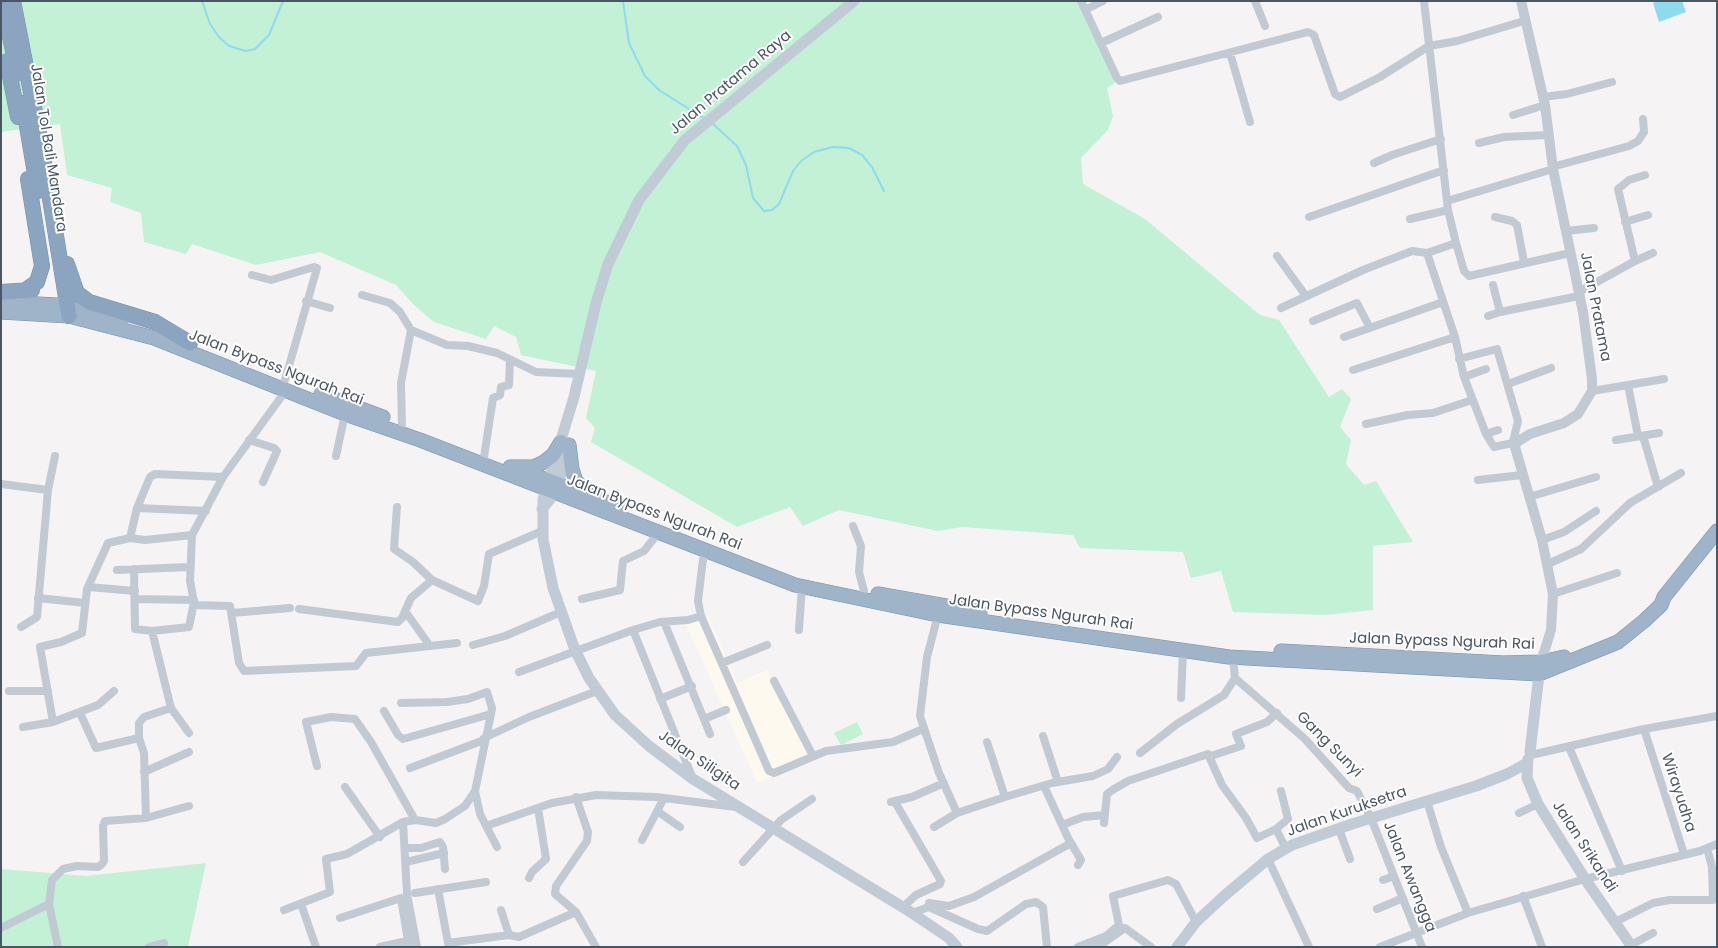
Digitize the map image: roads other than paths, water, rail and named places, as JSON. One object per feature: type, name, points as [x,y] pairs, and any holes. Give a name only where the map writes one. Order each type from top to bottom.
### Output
[{"type":"highway","name":"Jalan Tol Bali Mandara","points":[[2,1],[69,272],[77,294]]},
{"type":"highway","name":"Jalan Tol Bali Mandara","points":[[13,1],[62,311]]},
{"type":"highway","name":"Jalan Tol Bali Mandara","points":[[22,1],[37,145],[42,266],[37,282],[24,291]]},
{"type":"highway","name":"Jalan Tol Bali Mandara","points":[[1,34],[37,145]]},
{"type":"highway","points":[[37,145],[46,207]]},
{"type":"highway","name":"Jalan Tol Bali Mandara","points":[[54,265],[77,294]]},
{"type":"highway","points":[[1,292],[39,288],[54,265]]},
{"type":"highway","points":[[77,294],[89,302],[155,322],[190,343]]},
{"type":"highway","name":"Jalan Bypass Ngurah Rai","points":[[1,302],[62,311],[107,315],[190,343],[284,388],[402,424],[510,467],[659,532],[802,586],[938,615],[1234,658],[1327,658],[1503,663],[1540,668]]},
{"type":"highway","name":"Jalan Bypass Ngurah Rai","points":[[1,312],[62,311],[154,338],[284,388],[345,414],[552,486],[590,495],[716,547],[801,577],[864,591],[978,611],[1230,648],[1327,658]]},
{"type":"highway","points":[[510,467],[533,467],[544,462],[565,443],[576,481],[590,495]]},
{"type":"highway","points":[[1540,668],[1618,642],[1654,612],[1717,531]]},
{"type":"main road","name":"Jalan Pratama Raya","points":[[552,486],[565,443],[574,397],[608,264],[623,229],[639,200],[660,169],[701,125],[853,2]]},
{"type":"main road","name":"Jalan Siligita","points":[[552,486],[542,509],[542,531],[548,567],[561,612],[575,650],[597,691],[615,715],[649,746],[692,778],[908,911],[948,938],[957,947]]},
{"type":"main road","name":"Jalan Srikandi","points":[[1540,668],[1527,778],[1538,804],[1585,879],[1631,946]]},
{"type":"main road","name":"Jalan Kuruksetra","points":[[1177,947],[1196,922],[1268,859],[1286,849],[1371,818],[1492,780],[1529,757]]},
{"type":"street","points":[[1081,1],[1120,81],[1300,33],[1311,33],[1335,94],[1340,97],[1380,77],[1429,46],[1457,41],[1524,21]]},
{"type":"street","points":[[1085,10],[1103,1]]},
{"type":"street","points":[[1255,1],[1265,26]]},
{"type":"street","points":[[1424,1],[1442,139],[1448,210],[1464,271],[1469,276],[1570,253]]},
{"type":"street","name":"Jalan Pratama","points":[[1521,1],[1524,21],[1544,101],[1552,168],[1588,342],[1592,392]]},
{"type":"street","points":[[1100,43],[1158,17]]},
{"type":"street","points":[[1230,52],[1250,122]]},
{"type":"street","points":[[1513,115],[1544,101],[1612,82]]},
{"type":"street","points":[[1447,200],[1629,146],[1638,141],[1644,132],[1643,119]]},
{"type":"street","points":[[1479,143],[1504,137],[1548,135]]},
{"type":"street","points":[[1374,163],[1392,155],[1442,139]]},
{"type":"street","points":[[1309,217],[1444,170]]},
{"type":"street","points":[[1635,262],[1618,188],[1629,180],[1645,175]]},
{"type":"street","points":[[1410,219],[1448,210]]},
{"type":"street","points":[[1625,222],[1648,215]]},
{"type":"street","points":[[1495,217],[1512,221],[1517,225],[1524,262]]},
{"type":"street","points":[[1566,231],[1594,228]]},
{"type":"street","points":[[1282,308],[1363,270],[1412,251],[1427,253],[1456,243]]},
{"type":"street","points":[[1427,253],[1455,337],[1464,377],[1486,434],[1494,447],[1515,442],[1530,434],[1564,423],[1578,414],[1592,392],[1664,379]]},
{"type":"street","points":[[1488,316],[1579,294],[1652,253]]},
{"type":"street","points":[[1277,256],[1306,296]]},
{"type":"street","points":[[134,569],[135,629],[152,631],[187,628],[191,625],[194,602],[189,567],[192,535],[223,477],[284,388],[306,301],[317,271],[316,267],[271,280],[252,275]]},
{"type":"street","points":[[1493,285],[1500,312]]},
{"type":"street","points":[[362,295],[396,306],[411,330],[447,345],[468,346],[497,353],[536,372],[582,365]]},
{"type":"street","points":[[306,301],[330,308]]},
{"type":"street","points":[[1344,337],[1443,302]]},
{"type":"street","points":[[1313,321],[1357,303],[1370,328]]},
{"type":"street","points":[[402,424],[401,383],[411,330]]},
{"type":"street","points":[[1353,370],[1455,337]]},
{"type":"street","points":[[1459,358],[1497,349],[1518,421],[1515,442],[1516,454],[1542,540],[1553,594],[1551,630],[1540,668],[1546,678],[1616,649]]},
{"type":"street","points":[[484,457],[493,398],[500,395],[501,388],[509,385],[510,360]]},
{"type":"street","points":[[1508,384],[1551,368]]},
{"type":"street","points":[[1464,377],[1486,369]]},
{"type":"street","points":[[1628,385],[1640,436],[1658,487]]},
{"type":"street","points":[[1366,424],[1395,420],[1408,415],[1433,413],[1472,400]]},
{"type":"street","points":[[336,456],[345,414]]},
{"type":"street","points":[[1486,434],[1498,430]]},
{"type":"street","points":[[1616,440],[1659,433]]},
{"type":"street","points":[[249,440],[274,448],[277,451],[263,482]]},
{"type":"street","points":[[21,628],[37,618],[48,490],[55,456]]},
{"type":"street","points":[[1548,564],[1581,549],[1630,503],[1681,473]]},
{"type":"street","points":[[130,538],[137,508],[147,482],[155,474],[223,477]]},
{"type":"street","points":[[1478,480],[1522,475]]},
{"type":"street","points":[[1529,497],[1596,477]]},
{"type":"street","points":[[1,484],[48,490]]},
{"type":"street","points":[[137,508],[206,511]]},
{"type":"street","points":[[397,508],[394,549],[414,562],[432,580],[478,601],[482,592],[489,554],[542,531]]},
{"type":"street","points":[[1542,540],[1564,532],[1596,511]]},
{"type":"street","points":[[853,526],[861,546],[859,572],[864,591]]},
{"type":"street","points":[[582,599],[620,590],[623,561],[644,551],[651,545],[659,532]]},
{"type":"street","points":[[53,722],[40,647],[61,642],[82,633],[85,603],[105,546],[111,541],[130,538],[145,540],[192,535]]},
{"type":"street","points":[[707,551],[703,559],[698,601],[701,616],[768,771],[774,772],[826,751],[893,742],[923,729]]},
{"type":"street","points":[[117,570],[189,567]]},
{"type":"street","points":[[1553,594],[1617,573]]},
{"type":"street","points":[[299,609],[394,622],[400,620],[411,598],[432,580]]},
{"type":"street","points":[[799,630],[802,586]]},
{"type":"street","points":[[89,588],[194,602],[228,604],[232,613],[242,670],[356,666],[366,653],[456,643]]},
{"type":"street","points":[[38,598],[85,603]]},
{"type":"street","points":[[232,613],[290,608]]},
{"type":"street","points":[[405,611],[430,646]]},
{"type":"street","points":[[473,645],[505,636],[561,612]]},
{"type":"street","points":[[938,615],[927,657],[920,706],[923,729],[957,814]]},
{"type":"street","points":[[519,672],[633,630],[664,622],[688,620],[701,616]]},
{"type":"street","points":[[664,622],[692,686],[710,734]]},
{"type":"street","points":[[633,630],[692,778]]},
{"type":"street","points":[[152,631],[171,708],[190,733]]},
{"type":"street","points":[[722,663],[767,645]]},
{"type":"street","points":[[1181,698],[1183,651]]},
{"type":"street","points":[[1140,753],[1177,724],[1220,698],[1235,678],[1234,658]]},
{"type":"street","name":"Gang Sunyi","points":[[1235,678],[1277,713],[1320,753],[1349,788],[1357,791],[1371,818]]},
{"type":"street","points":[[774,681],[813,756]]},
{"type":"street","points":[[660,699],[692,686]]},
{"type":"street","points":[[10,691],[48,691]]},
{"type":"street","points":[[23,727],[53,722],[80,713],[98,705],[114,691]]},
{"type":"street","points":[[410,768],[484,739],[529,717],[597,691]]},
{"type":"street","points":[[401,703],[447,702],[468,699],[487,692],[492,708],[484,739],[475,790],[480,814],[497,847]]},
{"type":"street","points":[[146,818],[144,753],[139,738],[140,720],[151,714],[171,708]]},
{"type":"street","points":[[704,719],[726,710]]},
{"type":"street","points":[[384,711],[398,735],[403,739],[491,714]]},
{"type":"street","points":[[80,713],[96,748],[139,738]]},
{"type":"street","points":[[1062,825],[1083,817],[1104,819],[1107,794],[1124,783],[1208,754],[1210,756],[1241,746],[1236,734],[1267,722],[1277,713]]},
{"type":"street","points":[[1529,757],[1644,729],[1717,716]]},
{"type":"street","points":[[317,766],[306,722],[331,717],[359,721],[415,820]]},
{"type":"street","name":"Wirayudha","points":[[1380,947],[1468,913],[1523,896],[1684,854],[1644,729]]},
{"type":"street","points":[[1043,736],[1058,782]]},
{"type":"street","points":[[987,742],[1005,797]]},
{"type":"street","points":[[1569,747],[1622,871]]},
{"type":"street","points":[[144,772],[189,752]]},
{"type":"street","points":[[1210,756],[1222,785],[1246,818],[1257,838],[1276,829],[1288,819],[1281,791]]},
{"type":"street","points":[[934,827],[957,814],[1005,797],[1058,782],[1093,776],[1108,769],[1117,757]]},
{"type":"street","points":[[908,911],[916,895],[940,884],[941,881],[893,802],[944,783]]},
{"type":"street","points":[[1044,786],[1081,860],[1078,865]]},
{"type":"street","points":[[345,787],[380,837]]},
{"type":"street","points":[[284,910],[330,892],[326,858],[347,854],[380,837],[403,822],[415,820],[426,823],[445,819],[465,806],[475,790]]},
{"type":"street","points":[[486,826],[576,797],[664,798],[741,808]]},
{"type":"street","points":[[576,797],[588,832],[587,840],[556,886],[554,894],[576,912],[596,947]]},
{"type":"street","points":[[642,840],[664,798]]},
{"type":"street","points":[[742,862],[781,820],[812,799]]},
{"type":"street","points":[[1427,801],[1441,847],[1468,913]]},
{"type":"street","points":[[1519,813],[1538,804]]},
{"type":"street","points":[[58,947],[49,904],[53,876],[63,869],[77,866],[98,866],[104,861],[103,826],[105,821],[146,818],[189,806]]},
{"type":"street","points":[[529,878],[532,872],[546,859],[538,808]]},
{"type":"street","points":[[657,811],[680,827]]},
{"type":"street","name":"Jalan Awangga","points":[[1371,818],[1422,947]]},
{"type":"street","points":[[403,822],[408,894],[417,947]]},
{"type":"street","points":[[1276,829],[1286,849]]},
{"type":"street","points":[[1339,829],[1350,859]]},
{"type":"street","points":[[405,848],[421,848],[440,842],[443,846],[445,869]]},
{"type":"street","points":[[908,911],[923,904],[949,906],[974,898],[1071,843]]},
{"type":"street","points":[[1684,854],[1717,844]]},
{"type":"street","points":[[1616,922],[1653,903],[1670,900],[1713,900],[1712,866],[1706,848]]},
{"type":"street","points":[[406,862],[444,853]]},
{"type":"street","points":[[1268,859],[1309,947]]},
{"type":"street","points":[[1384,880],[1394,876]]},
{"type":"street","points":[[1078,947],[1106,936],[1119,926],[1112,900],[1115,895],[1172,880],[1196,922]]},
{"type":"street","points":[[415,893],[486,882]]},
{"type":"street","points":[[438,889],[443,908],[446,938],[450,943],[509,935],[522,936],[576,912]]},
{"type":"street","points":[[1523,896],[1542,947]]},
{"type":"street","points":[[340,918],[401,898],[408,944],[380,947]]},
{"type":"street","points":[[1377,908],[1403,898]]},
{"type":"street","points":[[908,911],[929,908],[987,931],[1026,904],[1036,902],[1043,907],[1047,947]]},
{"type":"street","points":[[1,928],[49,904]]},
{"type":"street","points":[[301,904],[316,947]]},
{"type":"street","points":[[501,910],[509,935]]},
{"type":"street","points":[[1094,947],[1104,945],[1125,928],[1151,947]]},
{"type":"street","points":[[1631,946],[1653,933]]},
{"type":"street","points":[[149,947],[164,942]]},
{"type":"water","points":[[1658,1],[1682,1],[1686,12],[1659,22],[1653,3]]},
{"type":"waterway","points":[[202,1],[210,24],[219,37],[229,46],[246,51],[255,49],[269,35],[283,1]]},
{"type":"waterway","points":[[623,1],[629,43],[645,76],[659,90],[705,119]]},
{"type":"waterway","points":[[712,123],[737,146],[746,165],[753,198],[764,211],[772,210],[779,204],[793,171],[801,161],[814,152],[833,147],[849,148],[862,155],[872,167],[884,191]]}]
